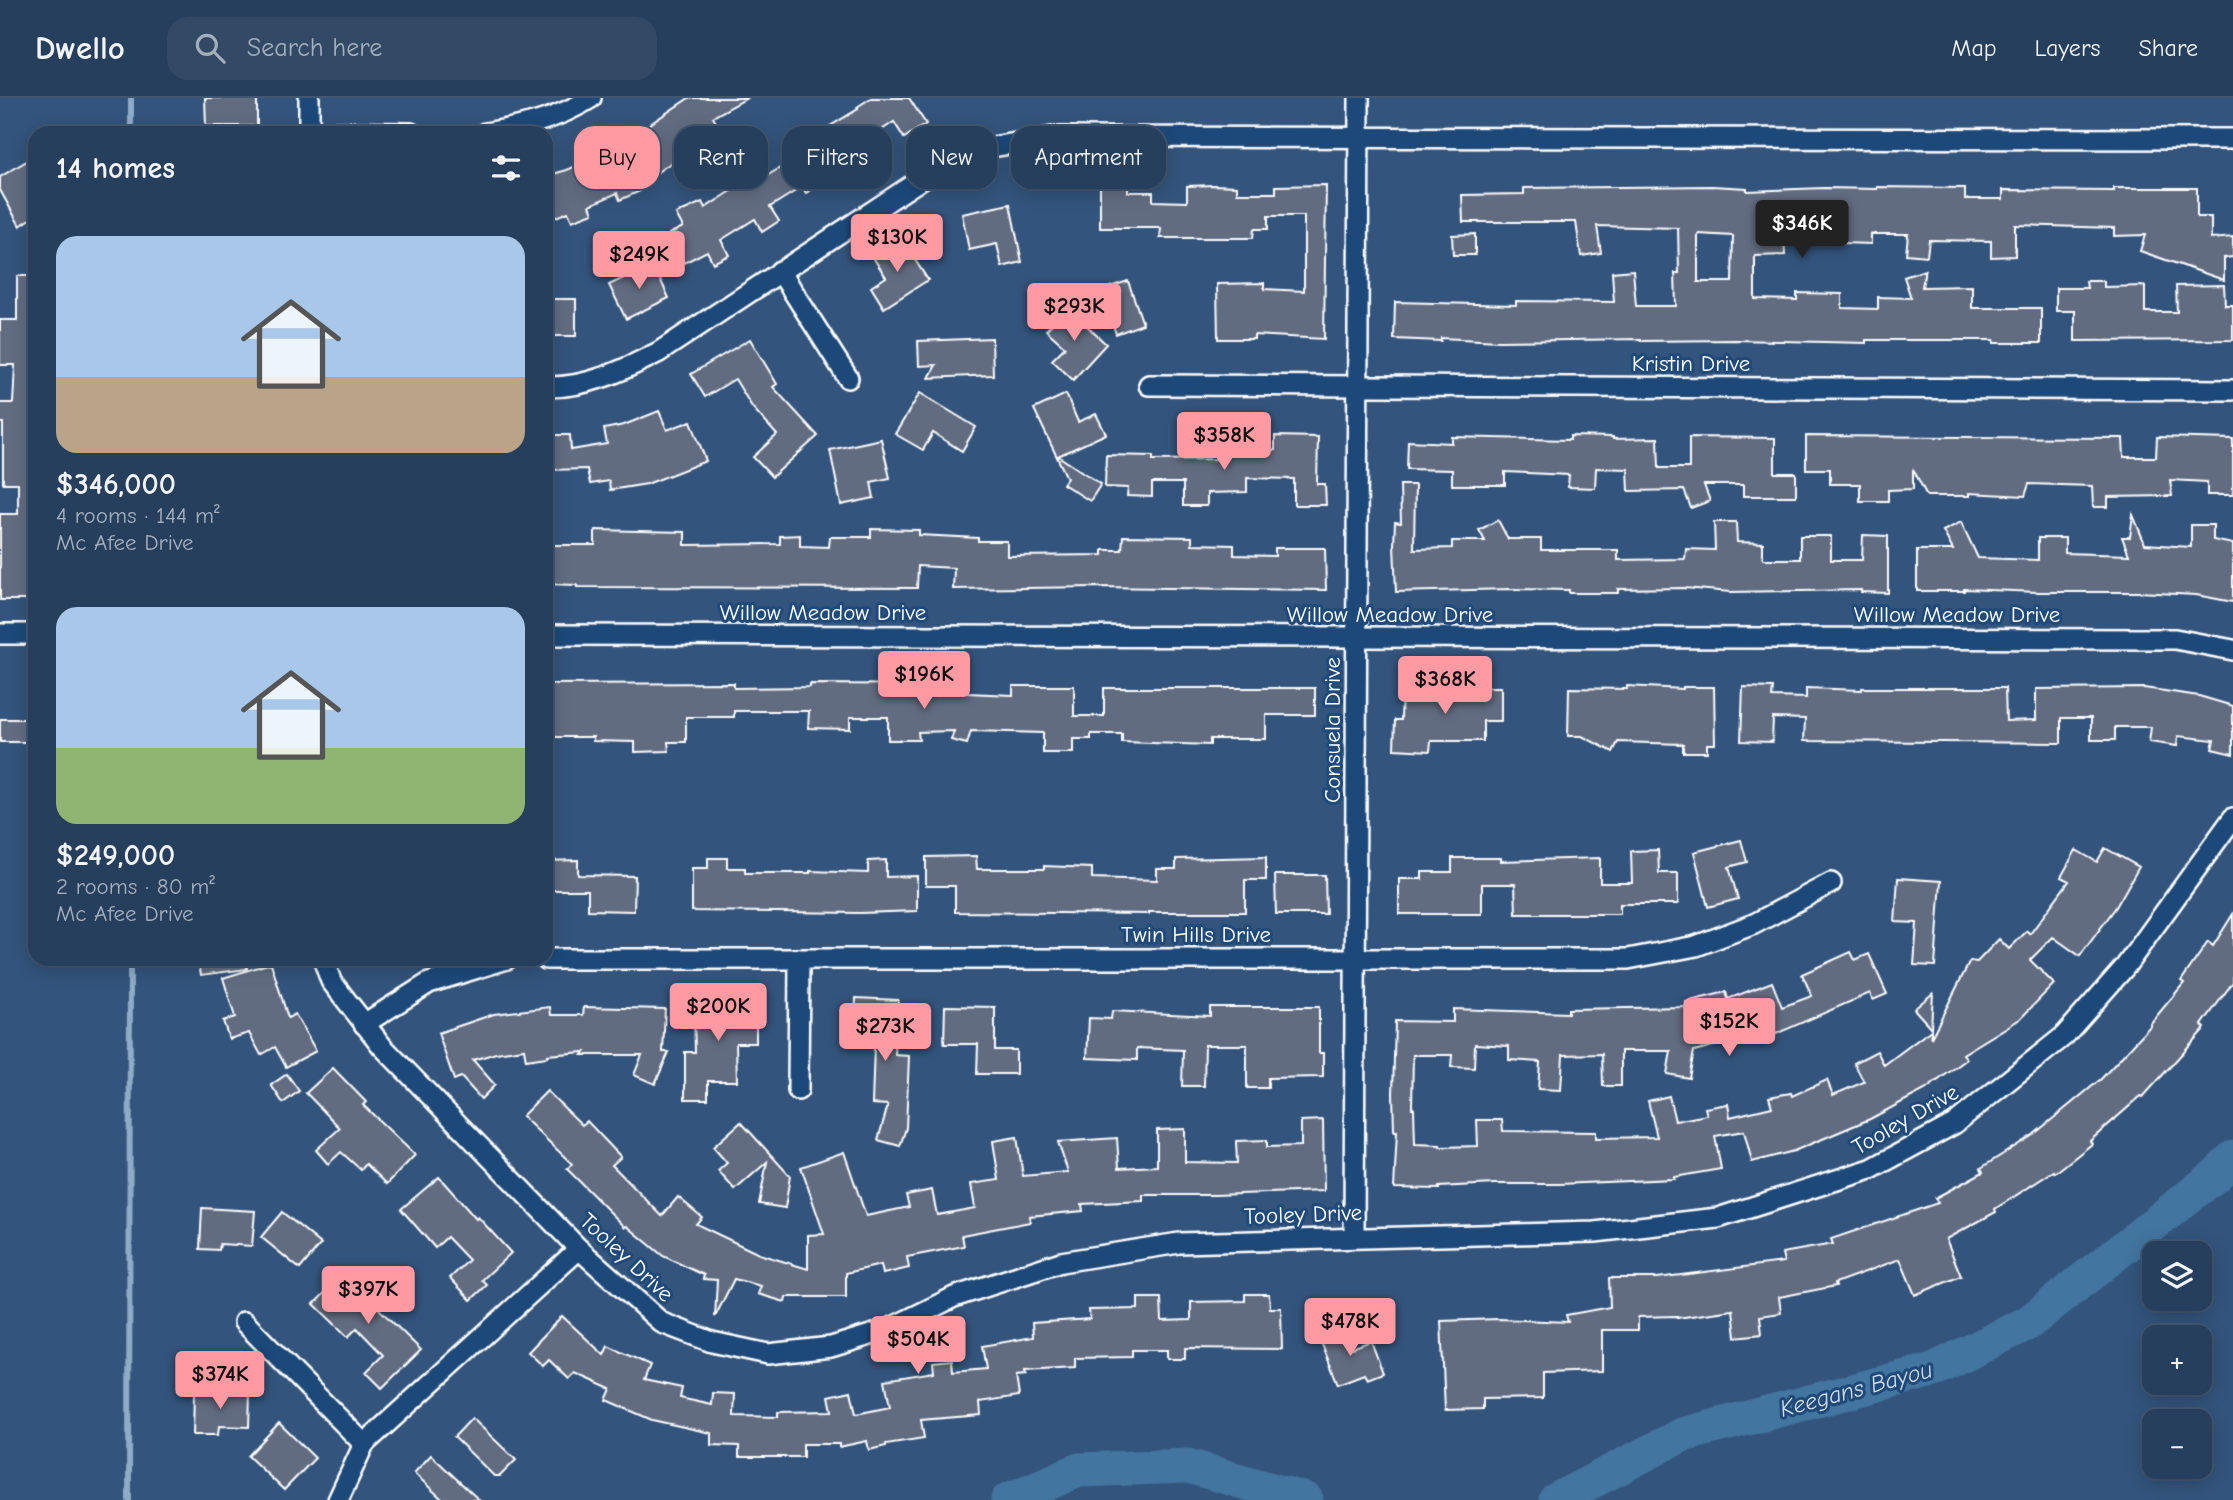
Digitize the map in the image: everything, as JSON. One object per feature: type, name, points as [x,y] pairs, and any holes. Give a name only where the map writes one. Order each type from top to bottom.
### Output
[{"type":"street","points":[[309,98],[309,126]]},
{"type":"street","points":[[527,126],[573,109],[591,98]]},
{"type":"street","name":"Consuela Drive","points":[[1354,1237],[1359,98]]},
{"type":"street","points":[[553,387],[614,375],[659,352],[932,172],[992,148],[1052,137],[2233,139]]},
{"type":"street","points":[[780,271],[849,378]]},
{"type":"street","name":"Kristin Drive","points":[[1149,385],[2233,390]]},
{"type":"street","points":[[0,634],[28,634]]},
{"type":"street","name":"Willow Meadow Drive","points":[[553,635],[2175,639],[2233,650]]},
{"type":"street","name":"Tooley Drive","points":[[326,966],[331,981],[382,1046],[579,1249],[662,1323],[712,1342],[768,1354],[831,1347],[887,1330],[954,1297],[1061,1262],[1179,1243],[1595,1232],[1718,1218],[1871,1169],[1954,1124],[2064,1036],[2125,967],[2233,818]]},
{"type":"street","name":"Twin Hills Drive","points":[[553,959],[1628,959],[1696,946],[1754,923],[1831,883]]},
{"type":"street","points":[[798,1090],[799,959]]},
{"type":"street","points":[[364,1024],[429,983],[484,966]]},
{"type":"street","points":[[338,1500],[364,1444],[579,1249]]},
{"type":"street","points":[[244,1322],[364,1444]]},
{"type":"building","points":[[205,98],[257,98],[257,126],[206,126]]},
{"type":"building","points":[[689,98],[747,98],[713,117],[718,126],[674,126],[674,161],[660,170],[660,126],[647,126]]},
{"type":"building","points":[[871,98],[909,98],[926,124],[906,126],[904,138],[894,122],[888,126],[830,126],[858,109],[857,107]]},
{"type":"building","points":[[28,160],[28,221],[20,226],[0,190],[0,177]]},
{"type":"building","points":[[574,167],[574,189],[640,191],[620,200],[617,193],[590,205],[593,213],[572,221],[568,212],[553,218],[553,174]]},
{"type":"building","points":[[782,167],[782,189],[799,189],[770,207],[779,221],[762,232],[755,219],[721,240],[729,255],[713,263],[707,251],[684,263],[669,234],[683,227],[676,214],[702,202],[705,208],[735,189],[768,189],[768,175]]},
{"type":"building","points":[[1326,185],[1324,339],[1254,335],[1254,339],[1218,339],[1217,284],[1264,283],[1264,289],[1304,291],[1304,216],[1268,216],[1268,229],[1254,229],[1253,238],[1160,238],[1161,228],[1100,228],[1100,189],[1153,192],[1153,201],[1187,202],[1187,186],[1237,186],[1237,193],[1276,193],[1276,186]]},
{"type":"building","points":[[1712,186],[1747,188],[1747,191],[1877,187],[1965,188],[1965,199],[2003,199],[2003,190],[2114,191],[2114,188],[2197,188],[2197,217],[2211,217],[2211,239],[2233,237],[2233,257],[2224,258],[2224,280],[2140,251],[2145,235],[2114,236],[2114,228],[2015,225],[2015,256],[1991,257],[1991,241],[1929,240],[1927,256],[1906,254],[1908,234],[1871,234],[1871,244],[1841,243],[1841,233],[1784,234],[1785,255],[1755,256],[1755,299],[1797,300],[1797,293],[1842,294],[1842,308],[1878,309],[1878,297],[1911,298],[1904,277],[1925,270],[1922,287],[1972,286],[1972,308],[2041,308],[2041,343],[1994,343],[1994,340],[1866,340],[1866,343],[1394,339],[1395,302],[1516,305],[1516,301],[1614,302],[1612,272],[1633,270],[1636,306],[1676,306],[1675,273],[1679,273],[1678,228],[1597,226],[1601,253],[1581,256],[1576,222],[1463,222],[1462,195],[1524,194],[1524,188]],"holes":[[[1698,234],[1733,236],[1732,282],[1698,282]]]},
{"type":"building","points":[[1010,204],[1022,262],[1002,267],[997,244],[969,250],[962,214]]},
{"type":"building","points":[[1475,234],[1475,255],[1453,255],[1452,235]]},
{"type":"building","points":[[902,240],[928,280],[884,308],[871,287],[886,277],[874,259]]},
{"type":"building","points":[[653,264],[669,298],[626,319],[609,285]]},
{"type":"building","points":[[17,276],[28,276],[28,600],[0,600],[0,514],[18,514],[18,483],[3,483],[3,423],[0,423],[0,403],[13,403],[15,365],[0,365],[0,320],[17,320]]},
{"type":"building","points":[[1128,281],[1143,324],[1116,334],[1101,290]]},
{"type":"building","points":[[2086,281],[2104,281],[2104,287],[2145,286],[2145,312],[2177,312],[2176,286],[2224,285],[2225,305],[2233,305],[2233,340],[2075,341],[2075,311],[2056,311],[2056,288],[2087,288]]},
{"type":"building","points":[[553,299],[576,299],[576,336],[553,336]]},
{"type":"building","points":[[1068,308],[1106,344],[1073,380],[1052,360],[1065,347],[1046,330]]},
{"type":"building","points":[[992,338],[993,375],[929,378],[936,365],[919,366],[918,341]]},
{"type":"building","points":[[750,339],[777,384],[773,387],[818,436],[772,477],[753,457],[777,435],[752,407],[735,379],[705,397],[691,374]]},
{"type":"building","points":[[920,393],[976,427],[962,451],[933,433],[923,450],[895,434]]},
{"type":"building","points":[[1066,394],[1078,422],[1096,414],[1106,434],[1058,456],[1101,484],[1090,501],[1063,484],[1067,478],[1034,409]]},
{"type":"building","points":[[659,411],[667,430],[691,421],[706,461],[647,484],[610,490],[609,481],[590,484],[587,469],[553,470],[553,435],[570,435],[571,450],[607,444],[604,429],[624,425]]},
{"type":"building","points":[[1275,436],[1318,437],[1317,484],[1325,484],[1326,505],[1294,505],[1294,479],[1247,478],[1247,492],[1207,493],[1207,506],[1183,506],[1183,483],[1152,483],[1152,497],[1127,496],[1128,488],[1105,487],[1106,455],[1153,456],[1153,460],[1222,459],[1222,451],[1275,450]]},
{"type":"building","points":[[1570,436],[1658,438],[1659,468],[1689,468],[1689,437],[1775,438],[1775,473],[1796,473],[1796,496],[1743,496],[1743,485],[1704,485],[1710,501],[1691,508],[1684,490],[1629,491],[1628,469],[1596,468],[1595,488],[1568,487],[1569,475],[1505,472],[1505,485],[1452,485],[1452,470],[1407,469],[1408,441],[1452,443],[1452,437],[1570,440]]},
{"type":"building","points":[[1806,436],[2123,438],[2124,457],[2156,457],[2157,437],[2233,439],[2233,495],[2207,495],[2207,482],[2170,480],[2172,496],[2108,497],[2108,507],[2093,507],[2092,486],[2029,484],[2025,496],[1969,493],[1969,496],[1927,496],[1913,469],[1913,489],[1888,490],[1888,501],[1860,501],[1860,484],[1830,484],[1830,469],[1806,469]]},
{"type":"building","points":[[881,439],[890,478],[871,482],[874,498],[841,505],[830,450]]},
{"type":"building","points":[[1400,485],[1415,485],[1414,549],[1452,548],[1452,541],[1485,541],[1479,530],[1498,520],[1508,539],[1541,539],[1541,550],[1618,550],[1618,560],[1685,559],[1686,549],[1715,550],[1714,522],[1736,522],[1737,542],[1763,543],[1763,559],[1800,559],[1800,536],[1831,536],[1831,560],[1862,560],[1863,535],[1888,536],[1888,593],[1861,590],[1731,592],[1684,588],[1618,589],[1618,593],[1510,589],[1396,592],[1394,544],[1395,522],[1401,523]]},
{"type":"building","points":[[2133,515],[2145,544],[2191,547],[2191,525],[2213,525],[2213,540],[2233,544],[2233,602],[2196,595],[2138,592],[1964,589],[1917,591],[1917,550],[1953,550],[1943,531],[1961,522],[1978,558],[2038,560],[2038,538],[2065,538],[2065,553],[2129,555],[2122,537],[2130,537]]},
{"type":"building","points":[[871,529],[919,530],[919,535],[1007,541],[1007,556],[1103,555],[1103,550],[1122,550],[1123,536],[1192,537],[1192,544],[1234,545],[1234,555],[1275,556],[1275,548],[1325,548],[1326,590],[1095,587],[953,589],[954,568],[918,566],[917,588],[577,587],[553,584],[553,545],[595,545],[595,530],[685,532],[685,545],[780,544],[780,536],[800,535],[800,546],[829,547],[830,537],[871,537]]},
{"type":"building","points":[[734,683],[734,688],[810,687],[810,684],[967,685],[967,693],[1013,695],[1013,686],[1074,686],[1074,716],[1104,716],[1104,688],[1315,688],[1315,715],[1266,715],[1266,739],[1210,739],[1210,745],[1122,742],[1122,734],[1091,734],[1091,739],[1073,739],[1073,753],[1043,753],[1043,733],[971,731],[967,744],[951,740],[954,731],[918,732],[919,740],[888,740],[888,717],[850,717],[850,729],[808,728],[809,711],[734,711],[734,717],[686,717],[686,742],[668,742],[669,751],[635,752],[635,742],[593,741],[593,737],[553,737],[553,684]]},
{"type":"building","points":[[1627,686],[1683,689],[1714,687],[1715,744],[1707,744],[1707,752],[1683,752],[1683,744],[1618,742],[1613,752],[1582,736],[1568,736],[1569,688],[1627,689]]},
{"type":"building","points":[[1452,687],[1501,687],[1501,721],[1483,721],[1483,741],[1431,741],[1430,751],[1394,749],[1395,720],[1401,720],[1402,688],[1452,690]]},
{"type":"building","points":[[1743,687],[1773,688],[1772,697],[1806,698],[1806,688],[2005,688],[2006,721],[2036,720],[2036,689],[2144,688],[2199,696],[2233,706],[2233,754],[2212,749],[2214,740],[2178,736],[2177,746],[2149,742],[2151,727],[2115,727],[2115,740],[2091,740],[2091,718],[2061,718],[2061,743],[1804,741],[1805,719],[1773,718],[1772,742],[1741,741]]},
{"type":"building","points":[[0,719],[28,719],[28,742],[0,742]]},
{"type":"building","points":[[1741,840],[1747,862],[1729,867],[1738,899],[1708,907],[1694,852]]},
{"type":"building","points":[[2105,848],[2139,867],[2116,907],[2080,956],[2053,937],[2030,960],[2054,984],[2020,1019],[1963,1054],[1967,1059],[1925,1090],[1870,1119],[1794,1151],[1752,1162],[1744,1131],[1715,1136],[1721,1169],[1674,1179],[1495,1184],[1439,1189],[1394,1188],[1397,1131],[1394,1131],[1393,1094],[1395,1021],[1453,1022],[1453,1009],[1568,1013],[1568,1009],[1687,1007],[1686,1002],[1726,992],[1728,999],[1772,982],[1782,1007],[1812,996],[1802,974],[1851,952],[1855,960],[1869,954],[1887,994],[1873,1000],[1870,993],[1762,1040],[1759,1034],[1694,1051],[1689,1078],[1667,1074],[1671,1051],[1621,1051],[1621,1086],[1603,1086],[1602,1054],[1563,1055],[1561,1090],[1538,1089],[1540,1062],[1509,1060],[1509,1046],[1475,1044],[1474,1068],[1451,1067],[1452,1055],[1413,1055],[1412,1108],[1415,1144],[1440,1147],[1478,1146],[1477,1120],[1502,1120],[1503,1131],[1596,1132],[1596,1138],[1657,1137],[1648,1101],[1669,1096],[1675,1121],[1707,1115],[1705,1108],[1728,1104],[1730,1117],[1772,1107],[1769,1097],[1791,1093],[1792,1096],[1827,1080],[1833,1095],[1864,1082],[1854,1063],[1877,1051],[1884,1065],[1931,1030],[1931,1038],[1970,961],[1977,962],[1999,939],[2009,949],[2027,931],[2030,934],[2069,881],[2061,877],[2076,850],[2097,862]]},
{"type":"building","points":[[1658,850],[1659,873],[1678,873],[1678,904],[1620,904],[1620,914],[1516,914],[1515,884],[1482,884],[1482,914],[1399,914],[1399,879],[1422,879],[1422,872],[1452,872],[1452,858],[1501,858],[1501,861],[1600,858],[1600,883],[1632,883],[1631,851]]},
{"type":"building","points":[[976,856],[977,869],[1044,869],[1044,866],[1092,868],[1092,878],[1157,880],[1157,869],[1176,869],[1176,859],[1266,857],[1266,880],[1245,880],[1245,912],[955,912],[955,886],[926,886],[926,857]]},
{"type":"building","points":[[708,858],[727,858],[727,868],[745,868],[745,873],[868,873],[868,861],[886,860],[886,877],[917,876],[917,911],[692,911],[692,868],[708,868]]},
{"type":"building","points":[[578,860],[578,875],[635,876],[634,911],[588,910],[588,890],[553,890],[553,861]]},
{"type":"building","points":[[1275,875],[1325,875],[1326,914],[1276,914]]},
{"type":"building","points":[[1898,878],[1941,881],[1935,966],[1914,965],[1917,923],[1895,922]]},
{"type":"building","points":[[2233,914],[2233,982],[2202,1025],[2205,1028],[2143,1097],[2090,1141],[2092,1144],[2055,1173],[2054,1171],[1995,1209],[1996,1212],[1946,1239],[1961,1276],[1915,1295],[1900,1259],[1835,1283],[1836,1286],[1779,1297],[1781,1313],[1760,1316],[1762,1334],[1736,1337],[1733,1310],[1677,1318],[1638,1317],[1638,1330],[1602,1330],[1602,1371],[1543,1373],[1543,1398],[1483,1399],[1483,1409],[1445,1410],[1441,1321],[1499,1319],[1568,1322],[1566,1315],[1610,1307],[1609,1278],[1657,1278],[1784,1262],[1782,1253],[1833,1244],[1831,1239],[1938,1203],[1935,1198],[1983,1172],[1981,1168],[2033,1135],[2101,1079],[2151,1025],[2184,983],[2181,981],[2208,942],[2213,946]]},
{"type":"building","points":[[199,966],[247,966],[247,969],[201,975]]},
{"type":"building","points":[[261,966],[272,966],[288,1018],[295,1014],[316,1051],[286,1067],[275,1047],[261,1055],[249,1033],[229,1039],[223,1021],[235,1017],[223,978]]},
{"type":"building","points":[[1933,993],[1931,1028],[1914,1009]]},
{"type":"building","points":[[707,994],[749,994],[749,1015],[756,1015],[756,1043],[736,1043],[737,1081],[708,1081],[708,1099],[685,1099],[685,1052],[695,1052],[694,1016],[707,1016]]},
{"type":"building","points":[[856,998],[898,1000],[895,1055],[909,1056],[906,1128],[900,1146],[878,1140],[888,1105],[872,1104],[874,1045],[854,1044]]},
{"type":"building","points":[[945,1006],[995,1007],[995,1050],[1016,1050],[1016,1074],[977,1074],[978,1044],[944,1044]]},
{"type":"building","points":[[550,1007],[551,1015],[583,1015],[584,1007],[665,1009],[663,1052],[669,1052],[655,1084],[634,1075],[642,1055],[582,1055],[585,1052],[547,1055],[526,1060],[524,1049],[473,1060],[495,1085],[481,1099],[461,1077],[454,1080],[438,1033],[494,1014]]},
{"type":"building","points":[[1210,1007],[1319,1007],[1319,1053],[1323,1053],[1323,1077],[1268,1078],[1268,1088],[1247,1088],[1247,1045],[1205,1045],[1204,1086],[1182,1086],[1183,1050],[1137,1048],[1137,1060],[1087,1058],[1089,1018],[1111,1019],[1112,1011],[1210,1016]]},
{"type":"building","points":[[333,1068],[366,1102],[363,1105],[415,1155],[387,1184],[366,1164],[361,1170],[341,1152],[328,1164],[316,1150],[340,1128],[306,1093]]},
{"type":"building","points":[[287,1074],[299,1091],[283,1103],[271,1085]]},
{"type":"building","points":[[547,1091],[582,1125],[587,1121],[621,1157],[612,1165],[662,1216],[678,1197],[702,1217],[696,1224],[759,1254],[808,1269],[808,1235],[824,1234],[801,1167],[844,1152],[866,1216],[909,1207],[906,1195],[932,1190],[937,1215],[975,1208],[971,1184],[999,1180],[993,1141],[1017,1137],[1023,1176],[1068,1172],[1058,1142],[1117,1138],[1119,1168],[1157,1166],[1157,1130],[1185,1129],[1185,1162],[1237,1163],[1236,1141],[1267,1140],[1267,1147],[1301,1146],[1301,1121],[1323,1120],[1324,1191],[1143,1195],[1143,1201],[1082,1204],[1083,1211],[1029,1216],[1030,1222],[962,1235],[964,1246],[907,1257],[909,1268],[883,1274],[881,1265],[846,1273],[846,1297],[786,1297],[785,1302],[758,1294],[761,1286],[734,1279],[715,1317],[717,1280],[703,1279],[704,1275],[663,1256],[625,1227],[567,1169],[572,1164],[522,1116]]},
{"type":"building","points":[[741,1122],[790,1176],[785,1208],[759,1204],[767,1162],[735,1190],[718,1171],[727,1163],[713,1147]]},
{"type":"building","points":[[439,1177],[511,1253],[482,1280],[487,1285],[471,1300],[450,1278],[469,1260],[447,1237],[435,1248],[401,1209]]},
{"type":"building","points":[[202,1208],[255,1211],[252,1246],[220,1244],[219,1250],[200,1249]]},
{"type":"building","points":[[282,1212],[321,1244],[300,1269],[261,1237]]},
{"type":"building","points":[[345,1272],[361,1287],[365,1283],[384,1300],[377,1307],[421,1350],[382,1388],[366,1372],[383,1355],[357,1328],[348,1337],[314,1304]]},
{"type":"building","points":[[1245,1294],[1269,1294],[1270,1308],[1281,1308],[1282,1349],[1185,1348],[1185,1359],[1167,1359],[1167,1350],[1132,1350],[1132,1357],[1075,1358],[1075,1368],[1025,1371],[1026,1375],[1016,1376],[1019,1396],[980,1402],[981,1415],[921,1420],[924,1438],[886,1444],[869,1450],[867,1441],[839,1447],[839,1444],[803,1444],[803,1457],[739,1457],[739,1446],[711,1445],[711,1433],[652,1420],[606,1400],[611,1389],[575,1373],[569,1379],[549,1360],[543,1366],[528,1352],[562,1316],[604,1355],[608,1346],[650,1365],[644,1380],[682,1388],[680,1398],[712,1405],[713,1393],[735,1394],[734,1416],[778,1417],[778,1412],[832,1411],[829,1396],[851,1391],[856,1414],[890,1407],[885,1380],[934,1372],[933,1362],[952,1360],[953,1372],[986,1369],[982,1346],[1033,1337],[1032,1323],[1090,1319],[1089,1310],[1138,1309],[1138,1298],[1161,1298],[1162,1321],[1191,1320],[1191,1302],[1245,1301]]},
{"type":"building","points":[[1340,1328],[1349,1349],[1371,1341],[1383,1373],[1367,1379],[1364,1374],[1338,1384],[1319,1337]]},
{"type":"building","points":[[194,1392],[250,1392],[249,1427],[219,1426],[218,1435],[193,1435]]},
{"type":"building","points":[[472,1418],[516,1460],[500,1476],[494,1476],[454,1437]]},
{"type":"building","points":[[279,1423],[315,1458],[284,1490],[248,1456]]},
{"type":"building","points":[[431,1455],[479,1500],[443,1500],[414,1473]]},
{"type":"waterway","points":[[131,98],[131,126]]},
{"type":"waterway","points":[[129,1500],[130,966]]},
{"type":"waterway","name":"Keegans Bayou","points":[[1556,1500],[1682,1435],[1933,1370],[2028,1323],[2216,1175],[2233,1158]]},
{"type":"waterway","name":"Keegans Bayou","points":[[1008,1500],[1079,1470],[1188,1466],[1306,1500]]}]
